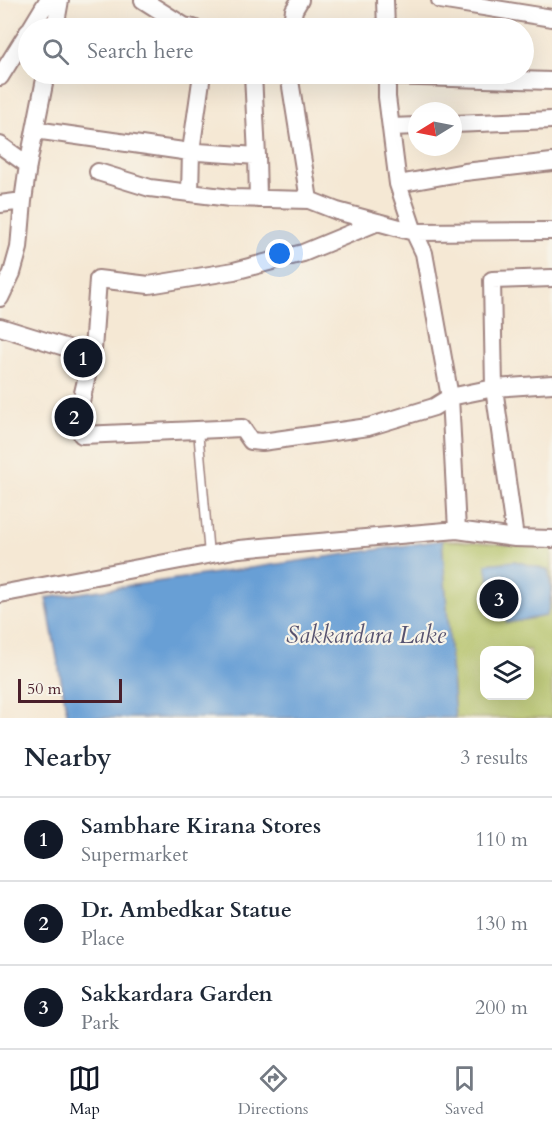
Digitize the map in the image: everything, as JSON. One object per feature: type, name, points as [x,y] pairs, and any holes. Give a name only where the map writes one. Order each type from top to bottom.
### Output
[{"type":"street","points":[[143,0],[171,18]]},
{"type":"street","points":[[293,18],[300,0]]},
{"type":"street","points":[[386,0],[386,18]]},
{"type":"street","points":[[441,0],[505,5],[552,18]]},
{"type":"street","points":[[55,18],[56,1]]},
{"type":"street","points":[[40,18],[56,1]]},
{"type":"street","points":[[0,77],[18,48]]},
{"type":"street","points":[[534,80],[552,81]]},
{"type":"street","points":[[2,289],[19,248],[28,165],[44,84]]},
{"type":"street","points":[[190,193],[191,151],[201,84]]},
{"type":"street","points":[[253,84],[258,199]]},
{"type":"street","points":[[291,84],[309,200]]},
{"type":"street","points":[[388,84],[398,184],[414,232],[424,253],[450,397],[457,530]]},
{"type":"street","points":[[462,124],[552,120]]},
{"type":"street","points":[[391,127],[408,126]]},
{"type":"street","points":[[35,130],[191,151],[257,156]]},
{"type":"street","points":[[0,145],[28,165]]},
{"type":"street","points":[[398,184],[465,172],[552,162]]},
{"type":"street","points":[[98,172],[150,188],[230,198],[309,200],[337,211],[414,232],[552,231]]},
{"type":"street","points":[[0,204],[23,201]]},
{"type":"street","points":[[378,222],[303,254],[234,271],[149,285],[98,279],[93,350],[79,410],[82,435],[243,428],[251,441],[262,442],[368,427],[434,408],[450,397],[494,388],[552,384]]},
{"type":"street","points":[[515,538],[494,388],[492,280],[552,278]]},
{"type":"street","points":[[0,327],[71,348],[93,350]]},
{"type":"street","points":[[0,594],[239,549],[457,530],[515,538],[552,539]]},
{"type":"lane","points":[[198,430],[209,555]]},
{"type":"green space","points":[[442,540],[552,548],[552,718],[455,718]]},
{"type":"water","name":"Sakkardara Lake","points":[[442,540],[455,718],[68,718],[46,598]]},
{"type":"water","points":[[515,561],[548,570],[551,593],[546,616],[507,623],[492,596],[486,564]]},
{"type":"place","name":"Sambhare Kirana Stores","points":[[83,358]]},
{"type":"place","name":"Dr. Ambedkar Statue","points":[[74,417]]},
{"type":"place","name":"Sakkardara Garden","points":[[499,599]]}]
